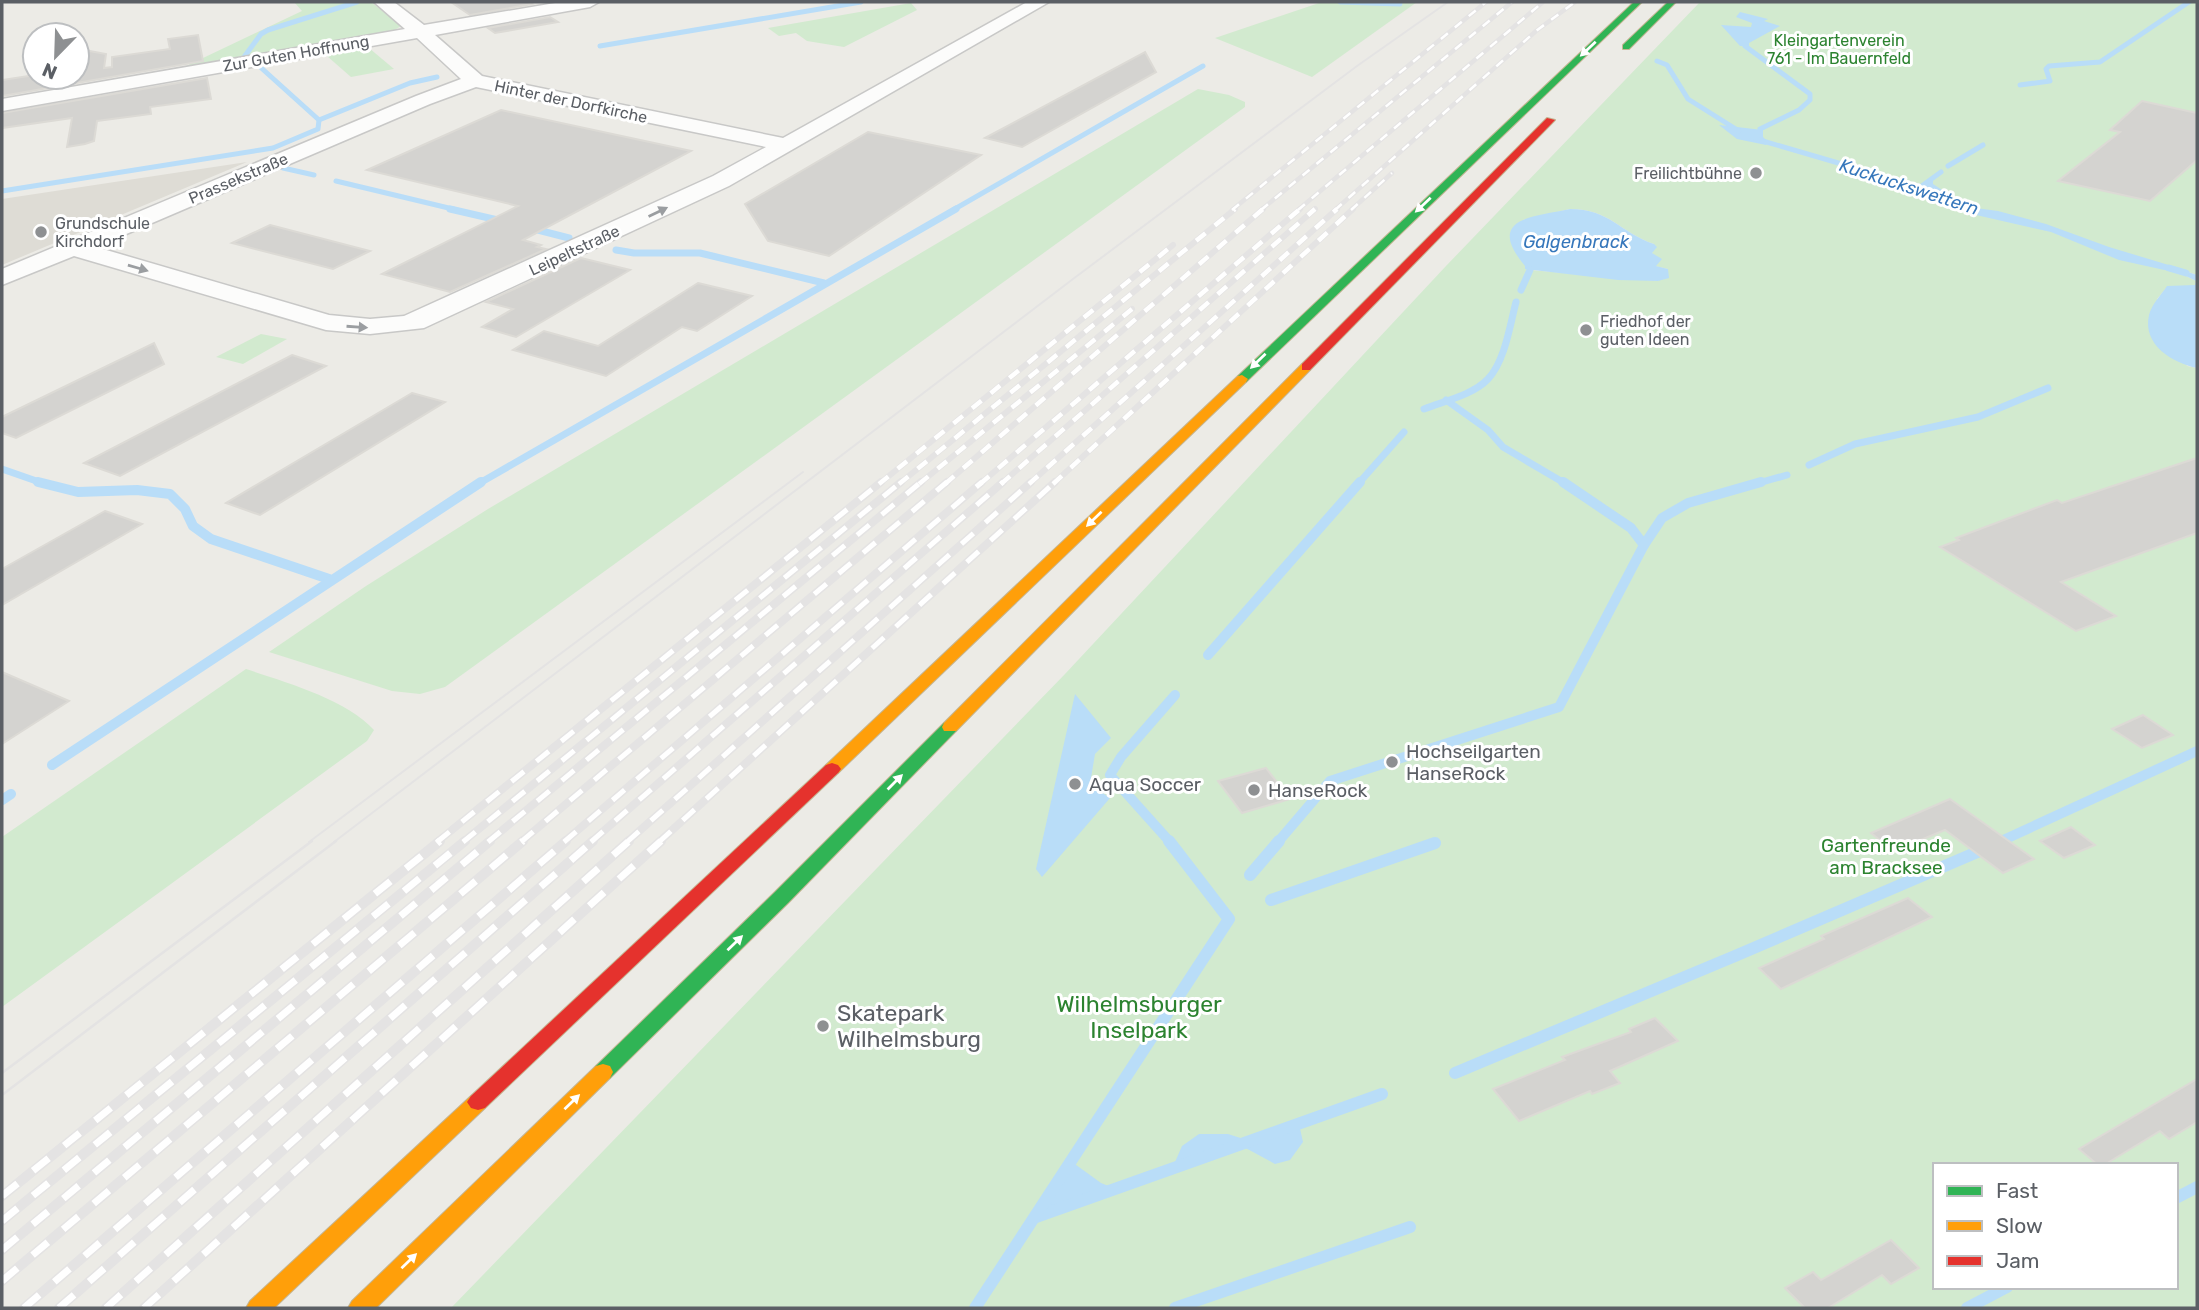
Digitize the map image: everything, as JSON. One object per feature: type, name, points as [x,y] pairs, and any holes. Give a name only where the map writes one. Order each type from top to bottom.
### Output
[{"type":"highway","points":[[258,1308],[693,901],[1638,2]]},
{"type":"highway","points":[[1613,59],[1672,2]]},
{"type":"highway","points":[[360,1308],[782,897],[1564,106]]},
{"type":"street","name":"Hinter der Dorfkirche","points":[[383,2],[475,81],[787,145]]},
{"type":"street","name":"Zur Guten Hoffnung","points":[[2,105],[590,2]]},
{"type":"street","name":"Leipeltstraße","points":[[72,248],[326,322],[354,328],[386,328],[415,322],[688,197],[787,145],[1040,2]]},
{"type":"street","name":"Prassekstraße","points":[[2,278],[434,95],[475,81]]},
{"type":"shaded area","name":"Grundschule Kirchdorf","points":[[247,162],[2,265],[2,199]]},
{"type":"green space","points":[[294,2],[371,2],[401,26],[393,31],[182,68],[302,11]]},
{"type":"green space","points":[[1322,2],[1417,2],[1312,77],[1215,38]]},
{"type":"green space","name":"Wilhelmsburger Inselpark","points":[[1700,2],[2197,2],[2197,275],[2188,272],[2184,275],[2196,281],[2195,286],[2167,287],[2157,299],[2187,366],[2197,368],[2197,1308],[451,1308],[1065,674],[1446,266]],"holes":[[[1570,209],[1584,210],[1605,217],[1654,244],[1652,253],[1655,266],[1668,269],[1658,281],[1530,270],[1526,266],[1523,220]]]},
{"type":"green space","points":[[911,3],[917,10],[844,47],[807,41],[796,33],[779,36],[768,28]]},
{"type":"green space","points":[[369,48],[394,69],[351,77],[327,56]]},
{"type":"green space","points":[[1198,89],[1229,95],[1245,102],[1245,107],[445,687],[420,694],[392,691],[269,652],[366,586],[488,509]]},
{"type":"green space","points":[[261,334],[287,339],[243,364],[216,357]]},
{"type":"green space","points":[[246,669],[296,686],[348,709],[374,730],[367,741],[2,1007],[2,837]]},
{"type":"water","points":[[1740,12],[1768,19],[1764,21],[1780,26],[1749,43],[1749,46],[1740,46],[1721,25],[1751,27],[1752,23],[1736,17]]},
{"type":"water","points":[[1719,125],[1763,130],[1763,137],[1768,142],[1766,145],[1737,139]]},
{"type":"water","points":[[1868,167],[1902,181],[1921,184],[1927,180],[1933,181],[1933,184],[1968,207],[1998,211],[2046,224],[2182,269],[2178,273],[2119,260],[2051,232],[1963,212],[1861,172]]},
{"type":"water","name":"Galgenbrack","points":[[1570,209],[1584,210],[1605,217],[1654,244],[1657,247],[1652,253],[1662,259],[1656,266],[1668,269],[1669,278],[1658,281],[1618,280],[1525,269],[1510,238],[1512,229],[1529,218]]},
{"type":"water","points":[[2188,272],[2197,275],[2197,368],[2178,362],[2161,351],[2150,335],[2148,326],[2152,307],[2167,286],[2195,285],[2196,281],[2184,275]]},
{"type":"water","name":"Aqua Soccer","points":[[1075,694],[1111,738],[1095,754],[1091,778],[1098,790],[1110,798],[1042,877],[1036,869]]},
{"type":"water","points":[[1299,1124],[1303,1142],[1290,1160],[1275,1164],[1240,1145],[1172,1169],[1182,1146],[1199,1134],[1228,1134],[1250,1141]]},
{"type":"water","points":[[1072,1162],[1101,1183],[1116,1189],[1036,1217]]},
{"type":"building","points":[[451,2],[528,2],[532,4],[470,15]]},
{"type":"building","points":[[550,17],[558,22],[495,33],[488,28]]},
{"type":"building","points":[[198,35],[203,61],[91,81],[91,51],[106,54],[104,68],[112,67],[112,57],[170,49],[168,39]]},
{"type":"building","points":[[1145,52],[1156,72],[1022,147],[985,138]]},
{"type":"building","points":[[21,77],[21,91],[31,91],[2,96],[2,80]]},
{"type":"building","points":[[207,78],[211,99],[150,107],[151,114],[97,121],[94,141],[85,144],[67,147],[72,118],[2,128],[2,113]]},
{"type":"building","points":[[2142,101],[2197,113],[2197,160],[2150,201],[2058,181],[2120,132],[2110,130]]},
{"type":"building","points":[[501,110],[691,151],[523,240],[546,249],[450,292],[382,274],[518,206],[367,170]]},
{"type":"building","points":[[868,132],[981,155],[829,256],[768,241],[745,204]]},
{"type":"building","points":[[270,225],[370,251],[333,269],[232,243]]},
{"type":"building","points":[[581,258],[630,270],[516,337],[482,327],[513,309],[486,302]]},
{"type":"building","points":[[698,283],[752,296],[697,331],[682,327],[606,376],[513,350],[544,331],[598,346]]},
{"type":"building","points":[[154,343],[164,364],[16,438],[2,433],[2,417]]},
{"type":"building","points":[[292,355],[326,366],[120,476],[84,463]]},
{"type":"building","points":[[412,393],[445,402],[260,515],[226,503]]},
{"type":"building","points":[[2197,458],[2197,533],[2061,582],[2116,616],[2076,631],[1940,547],[1959,540],[1956,538],[2057,500],[2062,503]]},
{"type":"building","points":[[105,511],[142,524],[2,605],[2,569]]},
{"type":"building","points":[[2,672],[69,701],[2,744]]},
{"type":"building","points":[[2143,715],[2173,735],[2142,748],[2112,729]]},
{"type":"building","name":"HanseRock","points":[[1266,768],[1290,799],[1242,813],[1218,781]]},
{"type":"building","points":[[1950,799],[2034,859],[2003,873],[1945,830],[1894,851],[1871,833]]},
{"type":"building","points":[[2071,827],[2095,845],[2064,858],[2040,841]]},
{"type":"building","points":[[1908,898],[1932,917],[1781,989],[1759,968],[1824,939],[1821,936]]},
{"type":"building","points":[[1655,1018],[1678,1041],[1610,1071],[1620,1083],[1592,1094],[1590,1091],[1519,1121],[1493,1089],[1565,1060],[1562,1057],[1631,1032],[1629,1029]]},
{"type":"building","points":[[2197,1079],[2197,1122],[2169,1139],[2160,1131],[2107,1163],[2096,1163],[2079,1149]]},
{"type":"building","points":[[1891,1240],[1919,1268],[1891,1284],[1882,1275],[1828,1308],[1805,1308],[1785,1288],[1813,1272],[1821,1280]]},
{"type":"waterway","points":[[244,57],[261,34],[268,30],[357,2]]},
{"type":"waterway","points":[[600,46],[861,2]]},
{"type":"waterway","name":"Kuckuckswettern","points":[[1340,2],[1400,4]]},
{"type":"waterway","points":[[2020,85],[2050,81],[2046,69],[2049,66],[2100,62],[2189,2]]},
{"type":"waterway","points":[[1745,46],[1810,94],[1810,100],[1799,110],[1760,129]]},
{"type":"waterway","name":"Kuckuckswettern","points":[[1657,61],[1667,65],[1688,99],[1739,131]]},
{"type":"waterway","points":[[258,65],[319,120]]},
{"type":"waterway","points":[[953,210],[1203,66]]},
{"type":"waterway","points":[[319,120],[410,83],[437,77]]},
{"type":"waterway","points":[[2,191],[273,148],[318,129],[319,120]]},
{"type":"waterway","name":"Kuckuckswettern","points":[[1756,139],[1876,174]]},
{"type":"waterway","points":[[1948,166],[1983,145]]},
{"type":"waterway","points":[[283,168],[314,175]]},
{"type":"waterway","points":[[1919,188],[1941,172]]},
{"type":"waterway","points":[[336,181],[457,210]]},
{"type":"waterway","points":[[450,209],[502,221]]},
{"type":"waterway","points":[[478,484],[956,209]]},
{"type":"waterway","points":[[530,228],[569,238]]},
{"type":"waterway","points":[[616,250],[634,253],[700,253],[824,283]]},
{"type":"waterway","name":"Kuckuckswettern","points":[[2169,268],[2186,273]]},
{"type":"waterway","points":[[1521,290],[1530,270]]},
{"type":"waterway","points":[[1447,400],[1482,385],[1494,371],[1503,353],[1516,302]]},
{"type":"waterway","points":[[1809,465],[1855,444],[1978,417],[2048,388]]},
{"type":"waterway","points":[[1424,409],[1447,400]]},
{"type":"waterway","points":[[1447,400],[1488,430],[1503,447],[1566,484]]},
{"type":"waterway","points":[[1358,484],[1404,432]]},
{"type":"waterway","points":[[2,469],[42,483]]},
{"type":"waterway","points":[[1755,484],[1787,475]]},
{"type":"waterway","points":[[38,482],[42,483]]},
{"type":"waterway","points":[[52,765],[481,482]]},
{"type":"waterway","points":[[1208,655],[1360,482]]},
{"type":"waterway","points":[[1644,545],[1662,518],[1688,503],[1761,482]]},
{"type":"waterway","points":[[42,483],[78,492],[137,490],[170,494],[185,509],[193,526],[211,539],[329,579]]},
{"type":"waterway","points":[[1566,484],[1631,528],[1644,545]]},
{"type":"waterway","points":[[1278,842],[1330,781],[1559,707],[1644,545]]},
{"type":"waterway","points":[[1170,842],[1110,775],[1121,757],[1175,695]]},
{"type":"waterway","points":[[1999,842],[2197,751]]},
{"type":"waterway","points":[[2,800],[11,794]]},
{"type":"waterway","points":[[975,1308],[1229,919],[1169,841]]},
{"type":"waterway","points":[[1250,875],[1279,841]]},
{"type":"waterway","points":[[1455,1073],[2003,841]]},
{"type":"waterway","points":[[1271,900],[1435,843]]},
{"type":"waterway","points":[[1036,1217],[1382,1094]]},
{"type":"waterway","points":[[2178,1197],[2197,1187]]},
{"type":"waterway","points":[[1175,1308],[1410,1227]]},
{"type":"waterway","points":[[1967,1308],[2003,1289]]},
{"type":"tram line","points":[[334,842],[1073,279],[1357,66],[1448,2]]},
{"type":"tram line","points":[[309,842],[803,472]]},
{"type":"tram line","points":[[2,1073],[312,841]]},
{"type":"tram line","points":[[2,1095],[336,841]]},
{"type":"railway","points":[[1232,210],[1486,2]]},
{"type":"railway","points":[[1261,210],[1512,2]]},
{"type":"railway","points":[[1298,210],[1543,2]]},
{"type":"railway","points":[[1335,210],[1536,31],[1575,2]]},
{"type":"railway","points":[[1351,210],[1392,173]]},
{"type":"railway","points":[[899,484],[1235,209]]},
{"type":"railway","points":[[945,484],[1263,209]]},
{"type":"railway","points":[[980,484],[1300,209]]},
{"type":"railway","points":[[1001,484],[1315,209]]},
{"type":"railway","points":[[1029,484],[1337,209]]},
{"type":"railway","points":[[1053,484],[1353,209]]},
{"type":"railway","points":[[879,484],[1173,245]]},
{"type":"railway","points":[[919,484],[1132,309]]},
{"type":"railway","points":[[437,842],[881,482]]},
{"type":"railway","points":[[463,842],[901,482]]},
{"type":"railway","points":[[488,842],[921,482]]},
{"type":"railway","points":[[521,842],[947,482]]},
{"type":"railway","points":[[564,842],[982,482]]},
{"type":"railway","points":[[591,842],[1003,482]]},
{"type":"railway","points":[[627,842],[1031,482]]},
{"type":"railway","points":[[659,842],[1055,482]]},
{"type":"railway","points":[[2,1196],[440,841]]},
{"type":"railway","points":[[2,1221],[465,841]]},
{"type":"railway","points":[[2,1250],[490,841]]},
{"type":"railway","points":[[2,1281],[523,841]]},
{"type":"railway","points":[[24,1308],[566,841]]},
{"type":"railway","points":[[59,1308],[593,841]]},
{"type":"railway","points":[[106,1308],[629,841]]},
{"type":"railway","points":[[144,1308],[661,841]]},
{"type":"traffic: fast","points":[[1242,379],[1638,2]]},
{"type":"traffic: fast","points":[[1626,47],[1672,2]]},
{"type":"traffic: fast","points":[[603,1072],[782,897],[950,727]]},
{"type":"traffic: slow","points":[[950,727],[1306,367]]},
{"type":"traffic: slow","points":[[832,769],[1242,379]]},
{"type":"traffic: slow","points":[[360,1308],[603,1072]]},
{"type":"traffic: slow","points":[[258,1308],[478,1102]]},
{"type":"traffic: jam","points":[[1306,367],[1550,120]]},
{"type":"traffic: jam","points":[[478,1102],[832,769]]},
{"type":"place","name":"Freilichtbühne","points":[[1756,173]]},
{"type":"place","name":"Grundschule Kirchdorf","points":[[41,232]]},
{"type":"place","name":"Friedhof der guten Ideen","points":[[1586,330]]},
{"type":"place","name":"Hochseilgarten HanseRock","points":[[1392,762]]},
{"type":"place","name":"Aqua Soccer","points":[[1075,784]]},
{"type":"place","name":"HanseRock","points":[[1254,790]]},
{"type":"place","name":"Skatepark Wilhelmsburg","points":[[823,1026]]},
{"type":"park label","name":"Kleingartenverein 761 - Im Bauernfeld","points":[[1839,49]]},
{"type":"park label","name":"Gartenfreunde am Bracksee","points":[[1886,856]]}]
